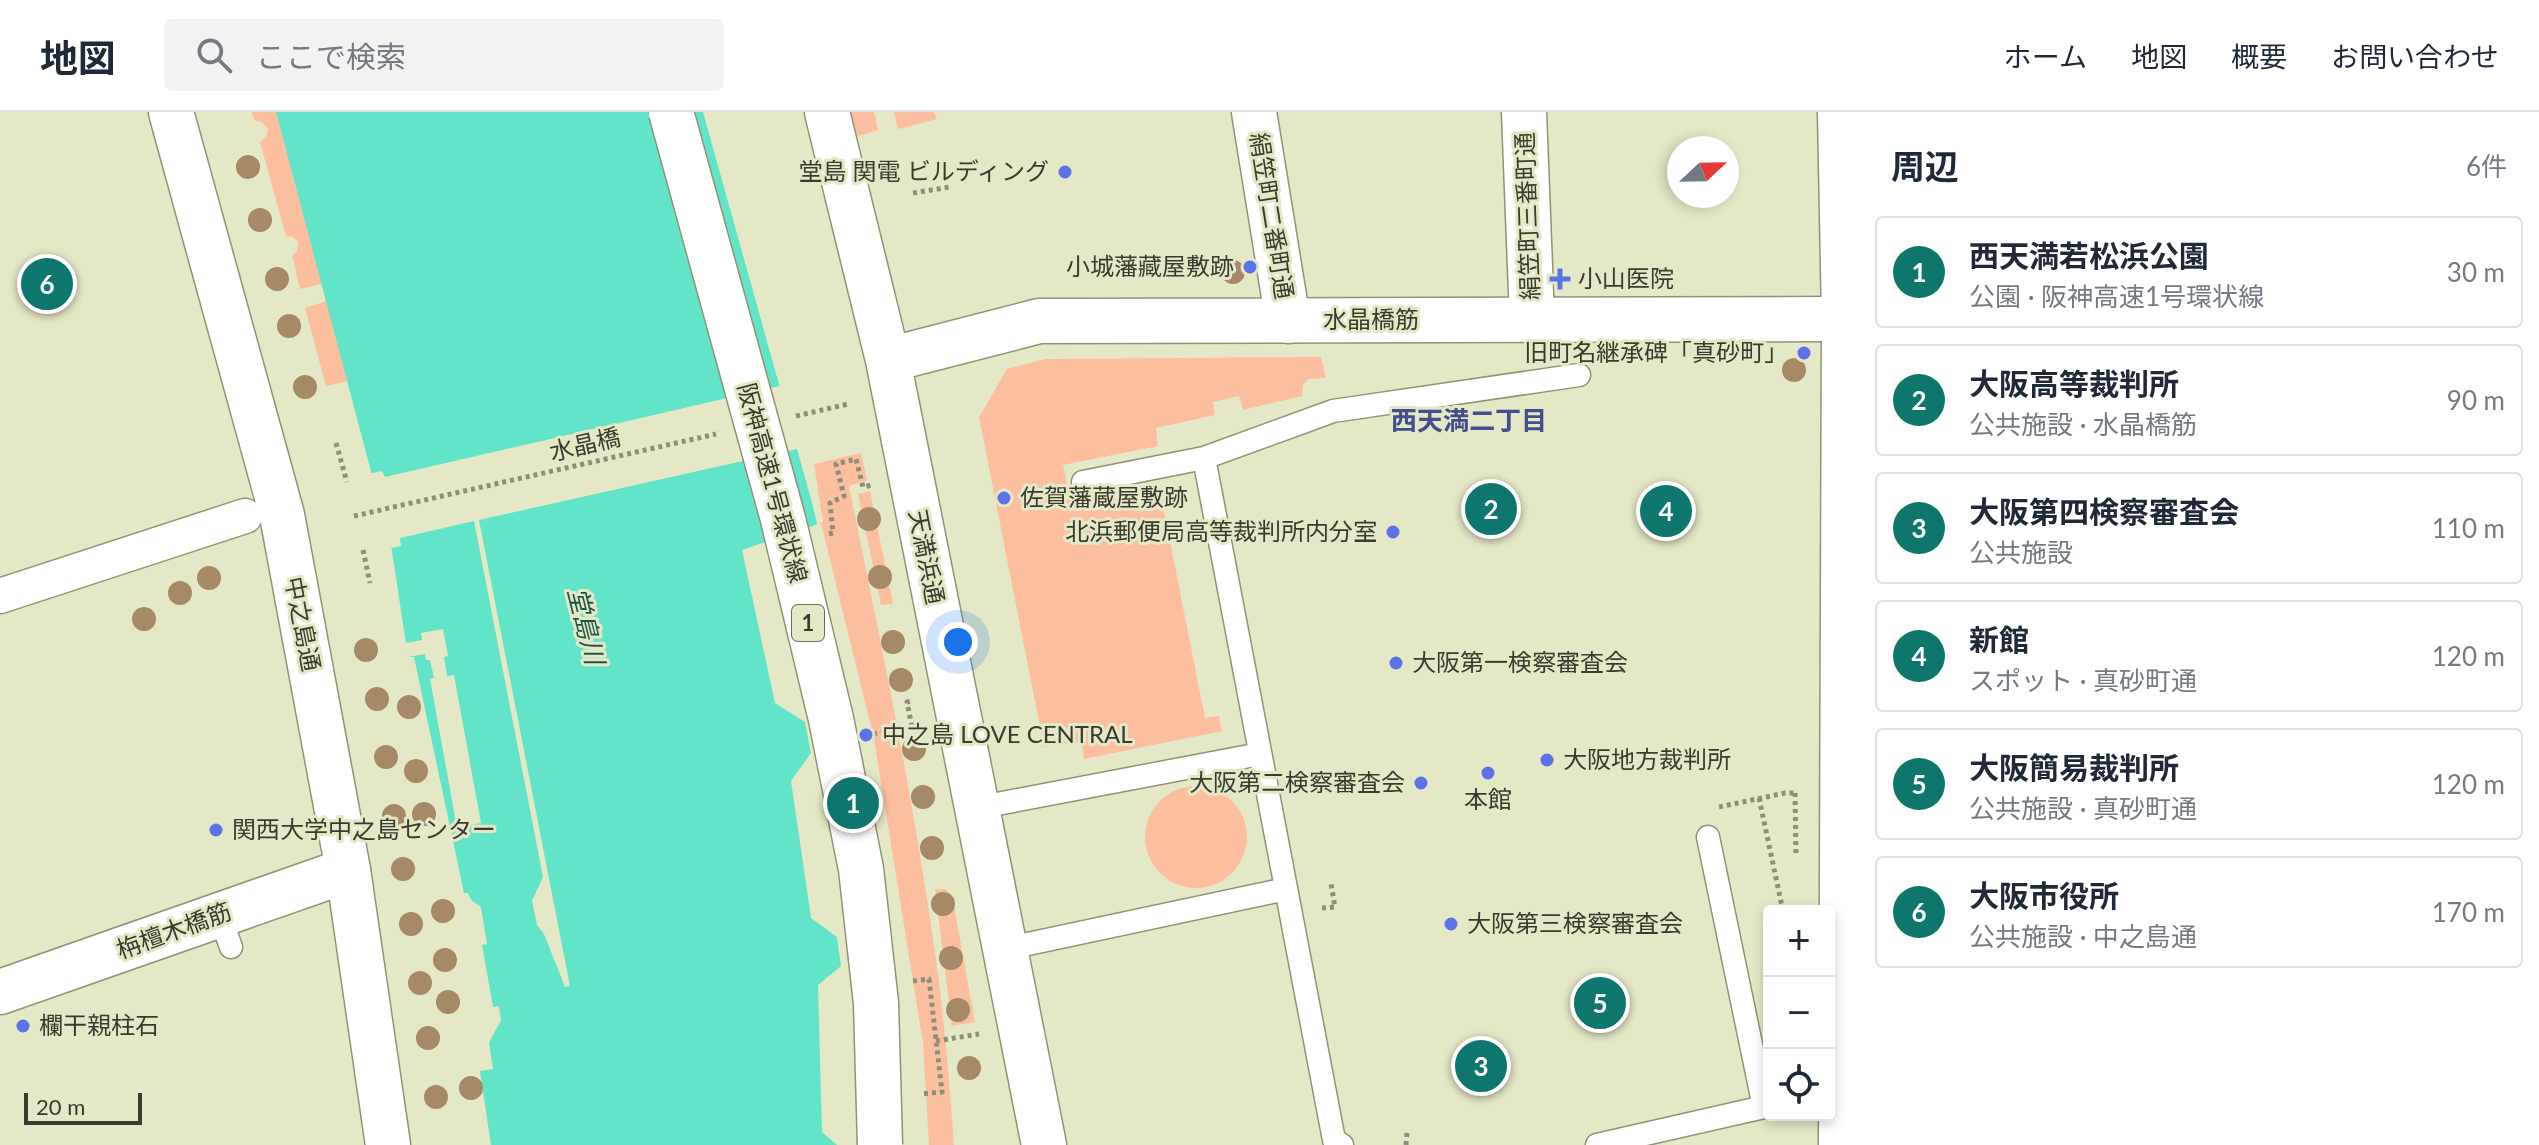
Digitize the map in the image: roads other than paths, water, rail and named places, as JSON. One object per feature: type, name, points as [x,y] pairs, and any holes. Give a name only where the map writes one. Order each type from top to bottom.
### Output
[{"type":"main road","name":"中之島通","points":[[171,112],[282,515],[348,870],[388,1145]]},
{"type":"main road","name":"阪神高速1号環状線","points":[[671,112],[783,519],[831,719],[861,869],[876,1003],[880,1145]]},
{"type":"main road","name":"天満浜通","points":[[827,112],[888,360],[1044,1145]]},
{"type":"main road","name":"絹笠町二番町通","points":[[1254,112],[1288,321]]},
{"type":"main road","name":"絹笠町三番町通","points":[[1524,112],[1532,319]]},
{"type":"main road","points":[[1840,112],[1852,318],[1847,1130]]},
{"type":"main road","name":"水晶橋筋","points":[[888,360],[1039,321],[1532,319],[1637,309],[1852,318]]},
{"type":"main road","name":"栴檀木橋筋","points":[[0,992],[225,930],[348,870]]},
{"type":"street","points":[[0,596],[245,516]]},
{"type":"lane","points":[[1083,482],[1204,458],[1333,411],[1579,375]]},
{"type":"lane","points":[[1204,458],[1334,1140],[1342,1145]]},
{"type":"lane","points":[[976,808],[1260,754]]},
{"type":"lane","points":[[1597,1145],[1764,1107],[1708,837]]},
{"type":"lane","points":[[1004,949],[1286,889]]},
{"type":"water","name":"堂島川","points":[[276,112],[703,112],[811,499],[870,739],[925,1145],[491,1145],[480,1071],[493,1069],[489,1042],[501,1021],[499,1006],[493,1007],[482,945],[487,944],[481,907],[471,900],[468,893],[464,893],[414,657],[408,657],[392,551]]},
{"type":"place","name":"堂島 関電 ビルディング","points":[[1065,172]]},
{"type":"place","name":"小城藩藏屋敷跡","points":[[1250,267]]},
{"type":"place","name":"小山医院","points":[[1560,279]]},
{"type":"place","name":"大阪市役所","points":[[47,284]]},
{"type":"place","name":"旧町名継承碑「真砂町」","points":[[1804,353]]},
{"type":"place","name":"佐賀藩蔵屋敷跡","points":[[1004,498]]},
{"type":"place","name":"大阪高等裁判所","points":[[1491,509]]},
{"type":"place","name":"新館","points":[[1666,511]]},
{"type":"place","name":"北浜郵便局高等裁判所内分室","points":[[1393,532]]},
{"type":"place","name":"大阪第一検察審査会","points":[[1396,663]]},
{"type":"place","name":"中之島 LOVE CENTRAL","points":[[866,735]]},
{"type":"place","name":"大阪地方裁判所","points":[[1547,760]]},
{"type":"place","name":"本館","points":[[1488,773]]},
{"type":"place","name":"大阪第二検察審査会","points":[[1421,783]]},
{"type":"place","name":"西天満若松浜公園","points":[[853,803]]},
{"type":"place","name":"関西大学中之島センター","points":[[216,830]]},
{"type":"place","name":"大阪第三検察審査会","points":[[1451,924]]},
{"type":"place","name":"大阪簡易裁判所","points":[[1600,1003]]},
{"type":"place","name":"欄干親柱石","points":[[23,1026]]},
{"type":"place","name":"大阪第四検察審査会","points":[[1481,1066]]},
{"type":"district","name":"西天満二丁目","points":[[1469,421]]}]
